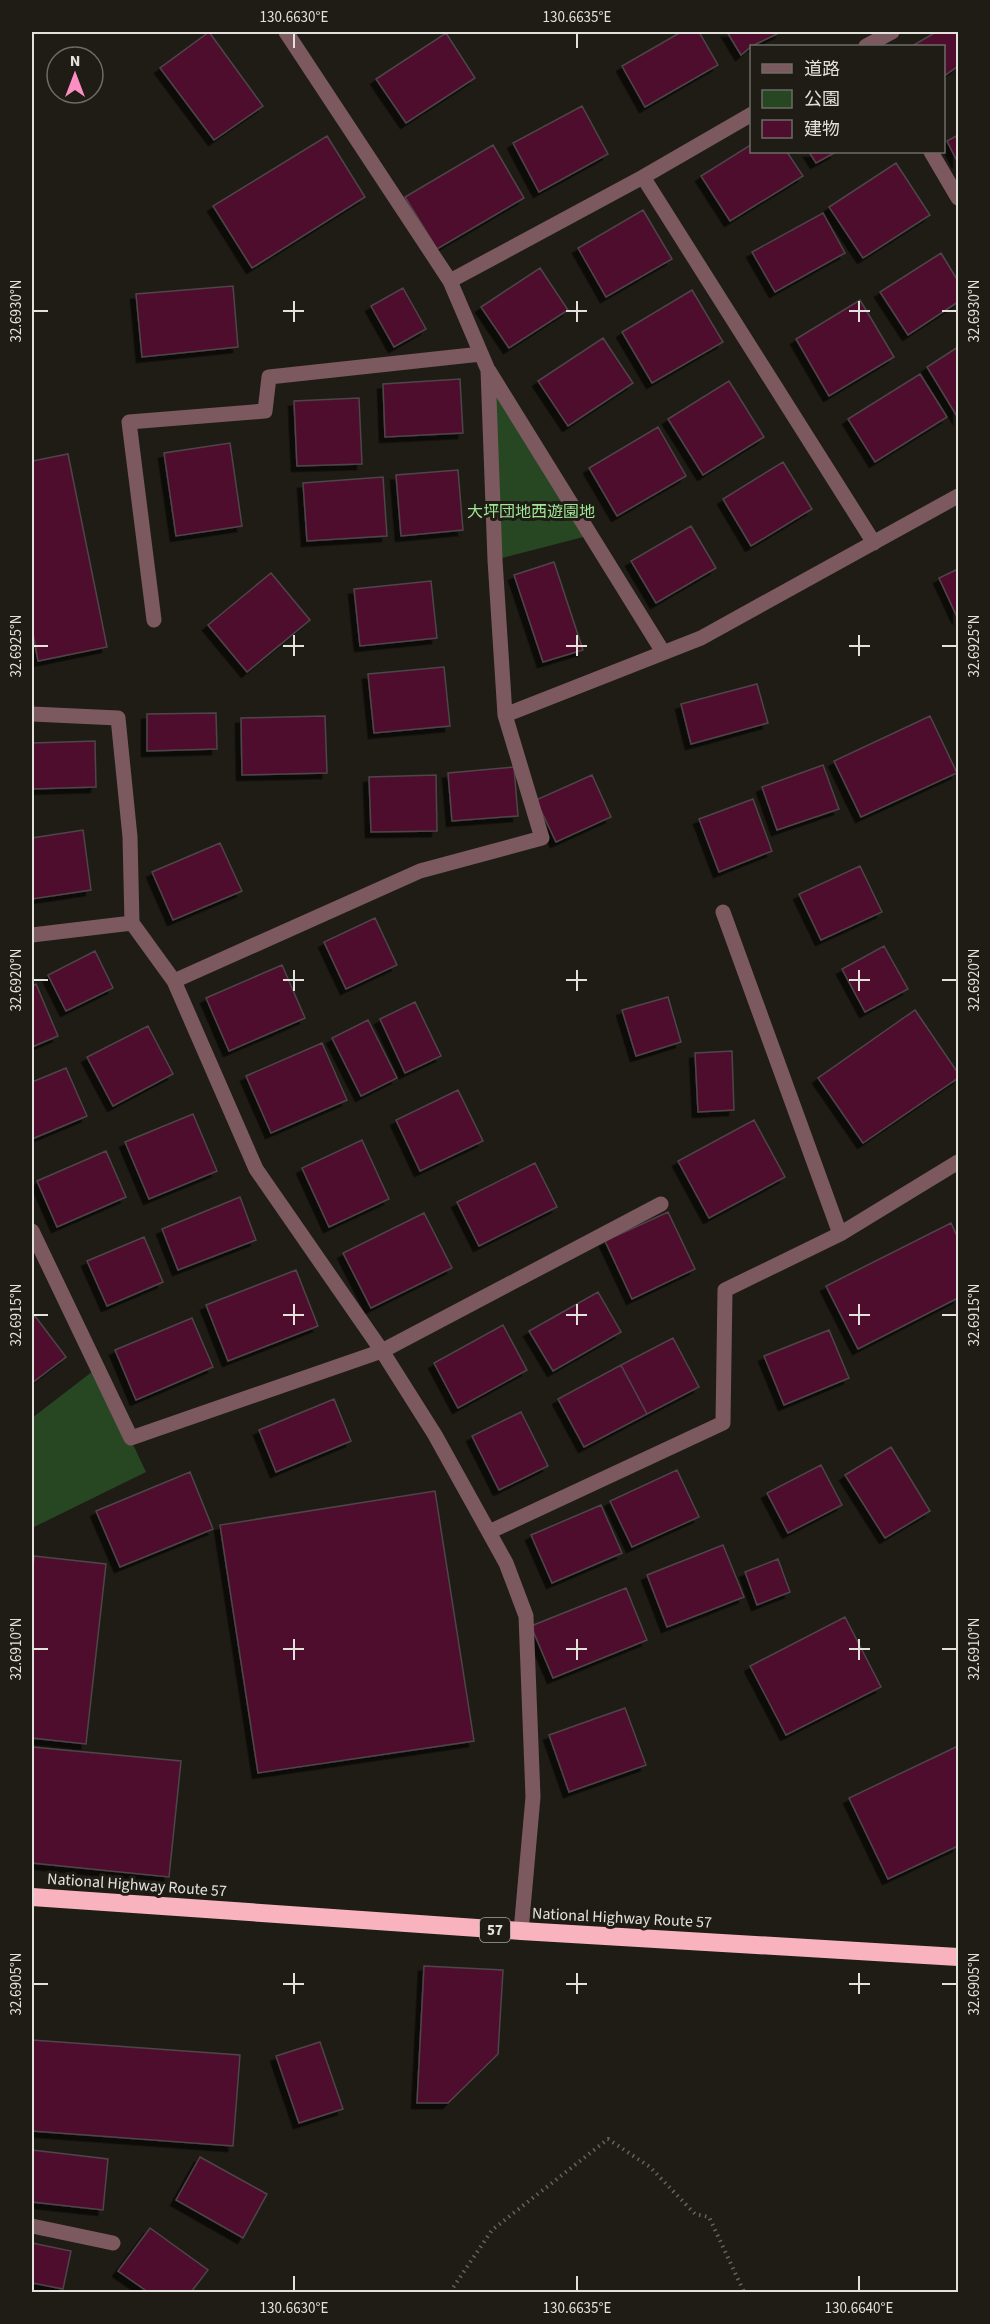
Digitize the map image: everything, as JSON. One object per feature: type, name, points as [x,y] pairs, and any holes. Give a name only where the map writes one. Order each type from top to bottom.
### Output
[{"type":"highway","name":"National Highway Route 57","points":[[32,1897],[521,1931],[958,1957]]},
{"type":"street","points":[[286,32],[450,281],[488,370],[663,652]]},
{"type":"street","points":[[870,45],[892,32]]},
{"type":"street","points":[[450,281],[643,177],[750,115]]},
{"type":"street","points":[[932,153],[958,198]]},
{"type":"street","points":[[643,177],[874,543]]},
{"type":"street","points":[[154,620],[129,422],[265,411],[269,377],[481,354]]},
{"type":"street","points":[[174,981],[420,871],[542,838],[505,715],[495,560],[488,370]]},
{"type":"street","points":[[505,715],[701,638],[958,496]]},
{"type":"street","points":[[32,714],[118,718],[130,837],[132,922],[174,981],[256,1169],[382,1351],[435,1435],[506,1563],[526,1616],[533,1797],[521,1931]]},
{"type":"street","points":[[723,912],[840,1234]]},
{"type":"street","points":[[32,935],[132,922]]},
{"type":"street","points":[[489,1532],[723,1423],[725,1290],[840,1234],[958,1162]]},
{"type":"street","points":[[32,1231],[131,1438],[382,1351],[662,1204]]},
{"type":"street","points":[[32,2226],[113,2243]]},
{"type":"path","points":[[450,2292],[492,2230],[608,2139],[650,2167],[695,2214],[709,2217],[744,2292]]},
{"type":"green space","name":"大坪団地西遊園地","points":[[488,370],[591,535],[495,560]]},
{"type":"green space","points":[[97,1368],[146,1472],[32,1528],[32,1418]]},
{"type":"building","points":[[209,32],[263,106],[214,140],[160,68]]},
{"type":"building","points":[[681,32],[699,32],[718,65],[645,107],[622,66]]},
{"type":"building","points":[[727,32],[781,32],[750,45],[741,55]]},
{"type":"building","points":[[936,32],[956,32],[958,66],[945,75],[945,45],[914,45]]},
{"type":"building","points":[[446,33],[475,78],[406,123],[376,79]]},
{"type":"building","points":[[582,106],[608,154],[539,192],[513,143]]},
{"type":"building","points":[[958,135],[958,163],[947,141]]},
{"type":"building","points":[[327,136],[365,197],[252,268],[213,206]]},
{"type":"building","points":[[493,145],[524,198],[437,249],[405,197]]},
{"type":"building","points":[[750,145],[750,153],[788,153],[803,176],[730,221],[701,176]]},
{"type":"building","points":[[810,153],[834,153],[816,163]]},
{"type":"building","points":[[896,163],[930,215],[863,258],[829,207]]},
{"type":"building","points":[[643,210],[672,259],[606,297],[578,248]]},
{"type":"building","points":[[823,213],[845,253],[775,292],[752,252]]},
{"type":"building","points":[[941,253],[958,281],[958,302],[908,335],[880,292]]},
{"type":"building","points":[[540,268],[568,310],[509,348],[481,307]]},
{"type":"building","points":[[233,286],[238,347],[142,357],[136,294]]},
{"type":"building","points":[[403,288],[426,329],[394,347],[371,306]]},
{"type":"building","points":[[692,290],[723,342],[652,383],[622,332]]},
{"type":"building","points":[[860,300],[894,357],[829,396],[796,339]]},
{"type":"building","points":[[603,338],[633,383],[568,426],[538,381]]},
{"type":"building","points":[[958,347],[958,418],[927,367]]},
{"type":"building","points":[[920,374],[947,417],[875,462],[848,419]]},
{"type":"building","points":[[460,379],[463,433],[385,437],[383,384]]},
{"type":"building","points":[[729,381],[764,437],[703,475],[668,419]]},
{"type":"building","points":[[359,398],[362,464],[297,466],[294,401]]},
{"type":"building","points":[[658,427],[686,476],[617,516],[589,468]]},
{"type":"building","points":[[230,443],[242,526],[176,536],[164,453]]},
{"type":"building","points":[[68,454],[107,647],[38,661],[32,628],[32,461]]},
{"type":"building","points":[[783,462],[812,509],[751,546],[723,499]]},
{"type":"building","points":[[458,470],[463,530],[401,536],[396,475]]},
{"type":"building","points":[[383,477],[387,536],[307,541],[303,483]]},
{"type":"building","points":[[691,526],[716,568],[656,603],[631,561]]},
{"type":"building","points":[[554,562],[583,650],[543,662],[514,575]]},
{"type":"building","points":[[958,569],[958,619],[939,578]]},
{"type":"building","points":[[271,573],[310,620],[247,672],[208,625]]},
{"type":"building","points":[[431,581],[437,638],[360,646],[354,589]]},
{"type":"building","points":[[444,667],[450,726],[374,733],[368,674]]},
{"type":"building","points":[[757,684],[768,723],[691,744],[681,704]]},
{"type":"building","points":[[216,713],[217,749],[147,751],[147,714]]},
{"type":"building","points":[[325,716],[327,773],[242,775],[241,718]]},
{"type":"building","points":[[930,716],[957,773],[861,817],[834,761]]},
{"type":"building","points":[[95,741],[96,787],[32,789],[32,743]]},
{"type":"building","points":[[823,765],[839,809],[777,830],[762,787]]},
{"type":"building","points":[[514,767],[518,816],[452,821],[448,773]]},
{"type":"building","points":[[436,775],[437,831],[371,832],[369,777]]},
{"type":"building","points":[[592,775],[611,817],[556,842],[536,800]]},
{"type":"building","points":[[753,799],[772,851],[719,872],[699,819]]},
{"type":"building","points":[[83,830],[91,890],[32,899],[32,838]]},
{"type":"building","points":[[220,843],[242,891],[173,920],[152,872]]},
{"type":"building","points":[[860,866],[882,912],[821,940],[799,894]]},
{"type":"building","points":[[375,918],[397,965],[346,989],[324,942]]},
{"type":"building","points":[[884,946],[908,989],[865,1012],[842,969]]},
{"type":"building","points":[[95,951],[113,988],[66,1011],[48,975]]},
{"type":"building","points":[[282,965],[305,1018],[229,1051],[206,998]]},
{"type":"building","points":[[36,984],[58,1036],[32,1047],[32,986]]},
{"type":"building","points":[[668,997],[681,1042],[636,1056],[622,1010]]},
{"type":"building","points":[[415,1002],[441,1056],[405,1073],[380,1019]]},
{"type":"building","points":[[915,1010],[958,1073],[958,1078],[863,1143],[818,1078]]},
{"type":"building","points":[[368,1020],[397,1078],[361,1096],[332,1038]]},
{"type":"building","points":[[148,1026],[173,1074],[113,1106],[87,1057]]},
{"type":"building","points":[[322,1043],[347,1100],[271,1133],[246,1076]]},
{"type":"building","points":[[732,1051],[734,1110],[698,1112],[695,1053]]},
{"type":"building","points":[[66,1068],[87,1116],[32,1139],[32,1082]]},
{"type":"building","points":[[458,1090],[483,1141],[420,1171],[396,1120]]},
{"type":"building","points":[[193,1114],[217,1171],[149,1199],[125,1142]]},
{"type":"building","points":[[754,1120],[785,1177],[709,1218],[678,1161]]},
{"type":"building","points":[[362,1140],[389,1199],[329,1227],[302,1168]]},
{"type":"building","points":[[106,1151],[126,1197],[57,1227],[37,1181]]},
{"type":"building","points":[[535,1163],[557,1207],[479,1246],[457,1202]]},
{"type":"building","points":[[240,1197],[256,1240],[178,1270],[162,1229]]},
{"type":"building","points":[[668,1212],[695,1269],[632,1299],[605,1241]]},
{"type":"building","points":[[424,1213],[452,1268],[371,1308],[343,1253]]},
{"type":"building","points":[[951,1223],[958,1238],[958,1298],[858,1349],[826,1286]]},
{"type":"building","points":[[144,1237],[163,1282],[107,1306],[87,1261]]},
{"type":"building","points":[[296,1270],[318,1326],[228,1361],[206,1305]]},
{"type":"building","points":[[598,1292],[621,1332],[553,1371],[529,1331]]},
{"type":"building","points":[[35,1316],[66,1357],[32,1383],[32,1319]]},
{"type":"building","points":[[192,1318],[213,1367],[136,1400],[115,1350]]},
{"type":"building","points":[[503,1325],[527,1370],[458,1408],[434,1363]]},
{"type":"building","points":[[829,1330],[849,1378],[784,1405],[764,1356]]},
{"type":"building","points":[[673,1338],[699,1387],[647,1414],[621,1365]]},
{"type":"building","points":[[621,1365],[647,1414],[584,1447],[558,1399]]},
{"type":"building","points":[[334,1399],[351,1441],[276,1472],[259,1430]]},
{"type":"building","points":[[521,1412],[548,1466],[499,1490],[472,1436]]},
{"type":"building","points":[[891,1447],[930,1511],[885,1538],[845,1475]]},
{"type":"building","points":[[821,1465],[842,1505],[788,1533],[767,1493]]},
{"type":"building","points":[[677,1470],[699,1517],[632,1547],[610,1501]]},
{"type":"building","points":[[190,1472],[213,1529],[120,1567],[96,1511]]},
{"type":"building","points":[[435,1491],[474,1741],[258,1773],[220,1525]]},
{"type":"building","points":[[601,1505],[622,1553],[552,1583],[531,1535]]},
{"type":"building","points":[[723,1545],[744,1597],[667,1627],[647,1575]]},
{"type":"building","points":[[34,1556],[106,1564],[86,1744],[32,1738],[32,1574]]},
{"type":"building","points":[[778,1559],[790,1592],[757,1605],[745,1572]]},
{"type":"building","points":[[626,1588],[647,1640],[553,1678],[531,1626]]},
{"type":"building","points":[[845,1617],[881,1687],[786,1735],[750,1666]]},
{"type":"building","points":[[625,1708],[646,1765],[569,1792],[549,1735]]},
{"type":"building","points":[[958,1746],[958,1846],[888,1879],[849,1798]]},
{"type":"building","points":[[32,1747],[181,1761],[169,1877],[32,1863]]},
{"type":"building","points":[[424,1966],[503,1970],[498,2054],[448,2103],[417,2103]]},
{"type":"building","points":[[32,2040],[240,2055],[233,2146],[32,2131]]},
{"type":"building","points":[[320,2042],[343,2109],[299,2123],[276,2056]]},
{"type":"building","points":[[32,2150],[108,2159],[103,2210],[32,2202]]},
{"type":"building","points":[[200,2157],[267,2194],[243,2238],[176,2200]]},
{"type":"building","points":[[150,2228],[208,2270],[191,2292],[148,2292],[118,2271]]},
{"type":"building","points":[[32,2243],[71,2251],[63,2289],[32,2283]]}]
